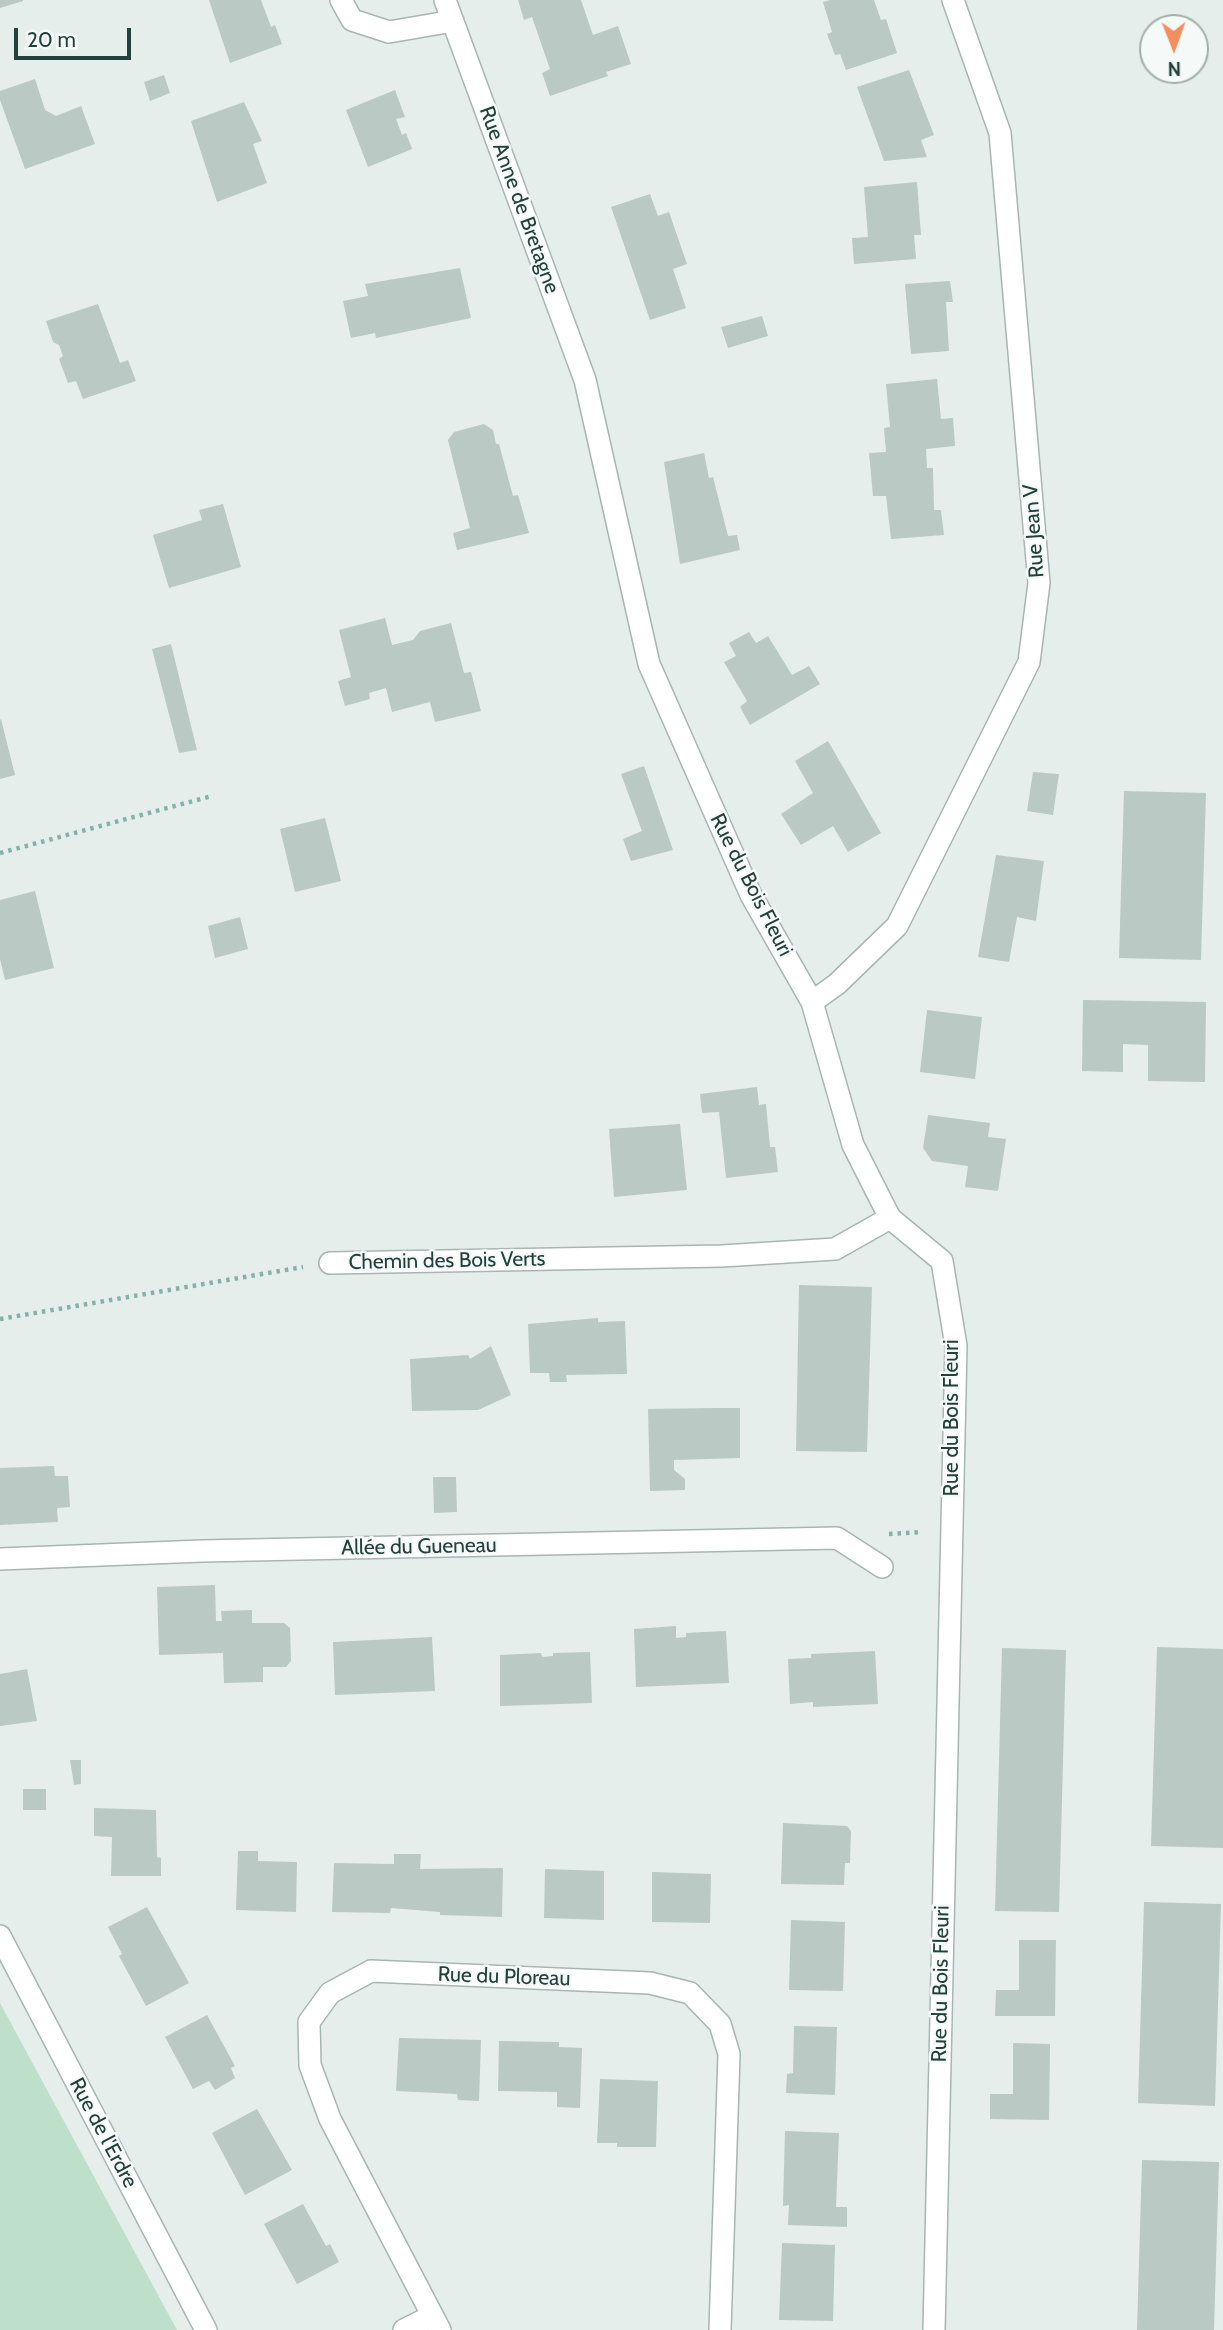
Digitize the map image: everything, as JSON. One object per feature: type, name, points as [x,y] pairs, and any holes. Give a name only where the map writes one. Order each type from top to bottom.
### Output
[{"type":"street","points":[[341,0],[352,20],[389,32],[453,21]]},
{"type":"street","name":"Rue Anne de Bretagne","points":[[445,0],[585,380]]},
{"type":"street","name":"Rue Jean V","points":[[812,1002],[837,984],[897,926],[1029,662],[1039,583],[1000,133],[953,0]]},
{"type":"street","name":"Rue du Bois Fleuri","points":[[585,380],[649,664],[751,895],[812,1002],[853,1145],[890,1217],[942,1261],[956,1346],[934,2330]]},
{"type":"street","name":"Chemin des Bois Verts","points":[[330,1263],[722,1256],[835,1249],[890,1217]]},
{"type":"street","points":[[837,1538],[882,1566]]},
{"type":"street","name":"Allée du Gueneau","points":[[0,1559],[229,1551],[837,1538]]},
{"type":"street","name":"Rue de l'Erdre","points":[[0,1936],[206,2330]]},
{"type":"street","name":"Rue du Ploreau","points":[[404,2330],[436,2323],[330,2119],[310,2065],[309,2022],[330,1993],[371,1972],[650,1983],[690,1993],[720,2024],[729,2054],[720,2330]]},
{"type":"path","points":[[0,853],[212,796]]},
{"type":"path","name":"Chemin des Bois Verts","points":[[0,1319],[164,1289],[330,1263]]},
{"type":"path","points":[[837,1538],[951,1529]]},
{"type":"green space","points":[[0,2003],[177,2330],[0,2330]]},
{"type":"building","points":[[0,0],[23,0],[23,1],[0,8]]},
{"type":"building","points":[[209,0],[261,0],[271,27],[275,25],[282,44],[230,63]]},
{"type":"building","points":[[518,0],[581,0],[593,35],[618,26],[631,64],[606,72],[608,76],[550,96],[542,73],[550,69],[532,17],[524,20]]},
{"type":"building","points":[[874,0],[881,20],[886,19],[897,53],[846,70],[840,54],[835,55],[827,34],[832,32],[823,2]]},
{"type":"building","points":[[909,70],[934,135],[921,140],[927,157],[884,161],[857,87]]},
{"type":"building","points":[[164,75],[170,93],[150,101],[144,82]]},
{"type":"building","points":[[35,79],[45,110],[56,116],[81,106],[95,144],[25,169],[0,100],[0,91]]},
{"type":"building","points":[[395,90],[405,117],[396,119],[402,135],[406,133],[412,149],[368,167],[346,110]]},
{"type":"building","points":[[244,102],[262,141],[253,144],[267,183],[217,202],[191,121]]},
{"type":"building","points":[[917,182],[921,235],[914,235],[916,259],[854,264],[852,238],[868,237],[864,187]]},
{"type":"building","points":[[650,194],[658,216],[669,212],[687,264],[673,269],[686,308],[650,320],[611,207]]},
{"type":"building","points":[[460,268],[471,318],[376,338],[375,333],[351,338],[343,301],[368,296],[365,284]]},
{"type":"building","points":[[950,281],[953,302],[946,302],[949,351],[911,354],[905,284]]},
{"type":"building","points":[[98,304],[120,363],[128,360],[136,381],[83,399],[76,381],[68,383],[59,359],[63,356],[59,345],[53,342],[46,321]]},
{"type":"building","points":[[762,316],[768,336],[728,348],[721,327]]},
{"type":"building","points":[[937,379],[941,419],[953,418],[955,446],[926,449],[927,468],[933,468],[934,510],[941,510],[944,535],[891,539],[886,496],[873,496],[869,453],[886,452],[884,428],[890,427],[886,384]]},
{"type":"building","points":[[484,424],[493,430],[496,444],[499,444],[513,496],[518,495],[529,533],[457,550],[453,533],[470,528],[448,440],[454,432]]},
{"type":"building","points":[[704,453],[709,478],[713,477],[728,536],[737,535],[740,550],[680,564],[664,462]]},
{"type":"building","points":[[223,504],[241,567],[169,588],[153,535],[202,520],[199,510]]},
{"type":"building","points":[[385,618],[392,645],[413,640],[420,631],[451,623],[464,673],[471,672],[481,711],[435,722],[430,702],[392,712],[386,688],[369,693],[370,699],[345,706],[338,681],[351,677],[339,630]]},
{"type":"building","points":[[749,632],[756,643],[768,636],[792,675],[809,666],[820,684],[750,725],[740,707],[747,701],[724,662],[736,656],[729,643]]},
{"type":"building","points":[[171,644],[197,750],[179,753],[152,649]]},
{"type":"building","points":[[0,720],[15,775],[0,779]]},
{"type":"building","points":[[828,741],[881,833],[848,852],[833,826],[801,845],[781,814],[813,793],[795,761]]},
{"type":"building","points":[[644,766],[673,850],[631,861],[623,839],[642,831],[621,774]]},
{"type":"building","points":[[1033,772],[1059,774],[1053,815],[1027,811]]},
{"type":"building","points":[[1124,791],[1206,793],[1201,960],[1119,958]]},
{"type":"building","points":[[325,818],[341,881],[295,892],[280,829]]},
{"type":"building","points":[[996,855],[1044,861],[1036,921],[1017,917],[1009,962],[978,957]]},
{"type":"building","points":[[35,891],[54,968],[5,980],[0,959],[0,900]]},
{"type":"building","points":[[240,917],[248,949],[215,958],[208,926]]},
{"type":"building","points":[[1083,1000],[1206,1002],[1205,1082],[1148,1081],[1148,1045],[1123,1044],[1123,1072],[1082,1071]]},
{"type":"building","points":[[927,1010],[982,1017],[975,1079],[920,1072]]},
{"type":"building","points":[[757,1087],[759,1105],[766,1104],[770,1147],[775,1147],[778,1172],[726,1178],[719,1112],[702,1113],[700,1094]]},
{"type":"building","points":[[928,1115],[990,1123],[988,1137],[1006,1139],[998,1191],[965,1187],[968,1166],[932,1161],[923,1148]]},
{"type":"building","points":[[680,1124],[687,1190],[614,1197],[609,1129]]},
{"type":"building","points":[[799,1285],[872,1287],[867,1452],[796,1451]]},
{"type":"building","points":[[598,1318],[598,1322],[625,1321],[627,1374],[566,1375],[567,1382],[550,1382],[549,1373],[530,1373],[528,1324]]},
{"type":"building","points":[[491,1346],[511,1395],[478,1410],[412,1411],[410,1359],[468,1355],[470,1359]]},
{"type":"building","points":[[740,1408],[740,1458],[674,1460],[674,1470],[685,1479],[685,1490],[650,1491],[648,1409]]},
{"type":"building","points":[[54,1466],[55,1476],[68,1476],[70,1507],[57,1508],[58,1522],[0,1525],[0,1468]]},
{"type":"building","points":[[433,1477],[456,1477],[457,1512],[434,1513]]},
{"type":"building","points":[[215,1585],[216,1621],[222,1621],[221,1611],[252,1610],[252,1623],[284,1623],[290,1628],[291,1661],[286,1667],[263,1667],[263,1682],[224,1683],[223,1653],[159,1655],[157,1587]]},
{"type":"building","points":[[676,1626],[676,1638],[686,1637],[686,1633],[726,1631],[729,1683],[636,1687],[634,1629]]},
{"type":"building","points":[[432,1637],[435,1691],[335,1695],[333,1642]]},
{"type":"building","points":[[1157,1647],[1223,1649],[1223,1848],[1151,1846]]},
{"type":"building","points":[[1002,1648],[1066,1650],[1059,1912],[995,1911]]},
{"type":"building","points":[[875,1651],[878,1704],[813,1707],[813,1702],[790,1704],[788,1659],[811,1658],[811,1654]]},
{"type":"building","points":[[590,1652],[592,1703],[500,1706],[500,1655],[541,1653],[542,1657],[553,1656],[553,1653]]},
{"type":"building","points":[[27,1669],[37,1721],[0,1726],[0,1674]]},
{"type":"building","points":[[70,1760],[81,1760],[81,1784],[74,1785]]},
{"type":"building","points":[[23,1789],[46,1789],[46,1810],[23,1810]]},
{"type":"building","points":[[94,1808],[156,1810],[157,1857],[161,1858],[161,1876],[111,1876],[112,1837],[94,1836]]},
{"type":"building","points":[[783,1823],[847,1826],[851,1831],[850,1863],[845,1863],[844,1885],[781,1884]]},
{"type":"building","points":[[238,1851],[258,1851],[258,1861],[297,1862],[296,1912],[236,1910]]},
{"type":"building","points":[[394,1854],[421,1854],[420,1869],[503,1868],[502,1917],[440,1915],[440,1912],[391,1908],[390,1913],[332,1912],[334,1863],[394,1864]]},
{"type":"building","points":[[545,1869],[604,1871],[604,1920],[544,1918]]},
{"type":"building","points":[[652,1872],[711,1874],[710,1923],[652,1922]]},
{"type":"building","points":[[1144,1902],[1221,1904],[1215,2106],[1138,2103]]},
{"type":"building","points":[[147,1907],[189,1983],[146,2006],[119,1956],[122,1954],[108,1927]]},
{"type":"building","points":[[791,1920],[845,1922],[843,1991],[789,1990]]},
{"type":"building","points":[[1019,1940],[1056,1940],[1055,2016],[995,2016],[996,1990],[1019,1990]]},
{"type":"building","points":[[207,2015],[235,2066],[231,2068],[235,2078],[215,2090],[209,2081],[193,2089],[165,2037]]},
{"type":"building","points":[[794,2026],[837,2027],[835,2095],[786,2093],[787,2074],[793,2073]]},
{"type":"building","points":[[399,2038],[481,2040],[479,2101],[458,2100],[457,2094],[396,2091]]},
{"type":"building","points":[[499,2041],[559,2042],[559,2047],[582,2048],[580,2108],[557,2107],[557,2092],[498,2091]]},
{"type":"building","points":[[1013,2043],[1050,2044],[1049,2120],[990,2119],[990,2094],[1013,2094]]},
{"type":"building","points":[[600,2079],[658,2081],[656,2147],[617,2147],[617,2143],[597,2143]]},
{"type":"building","points":[[257,2109],[292,2170],[245,2195],[212,2133]]},
{"type":"building","points":[[785,2131],[839,2133],[836,2207],[847,2207],[847,2227],[788,2225],[789,2205],[783,2206]]},
{"type":"building","points":[[1142,2160],[1219,2162],[1214,2330],[1137,2330]]},
{"type":"building","points":[[303,2204],[326,2246],[330,2244],[339,2262],[297,2284],[264,2224]]},
{"type":"building","points":[[782,2243],[835,2245],[833,2321],[779,2320]]}]
